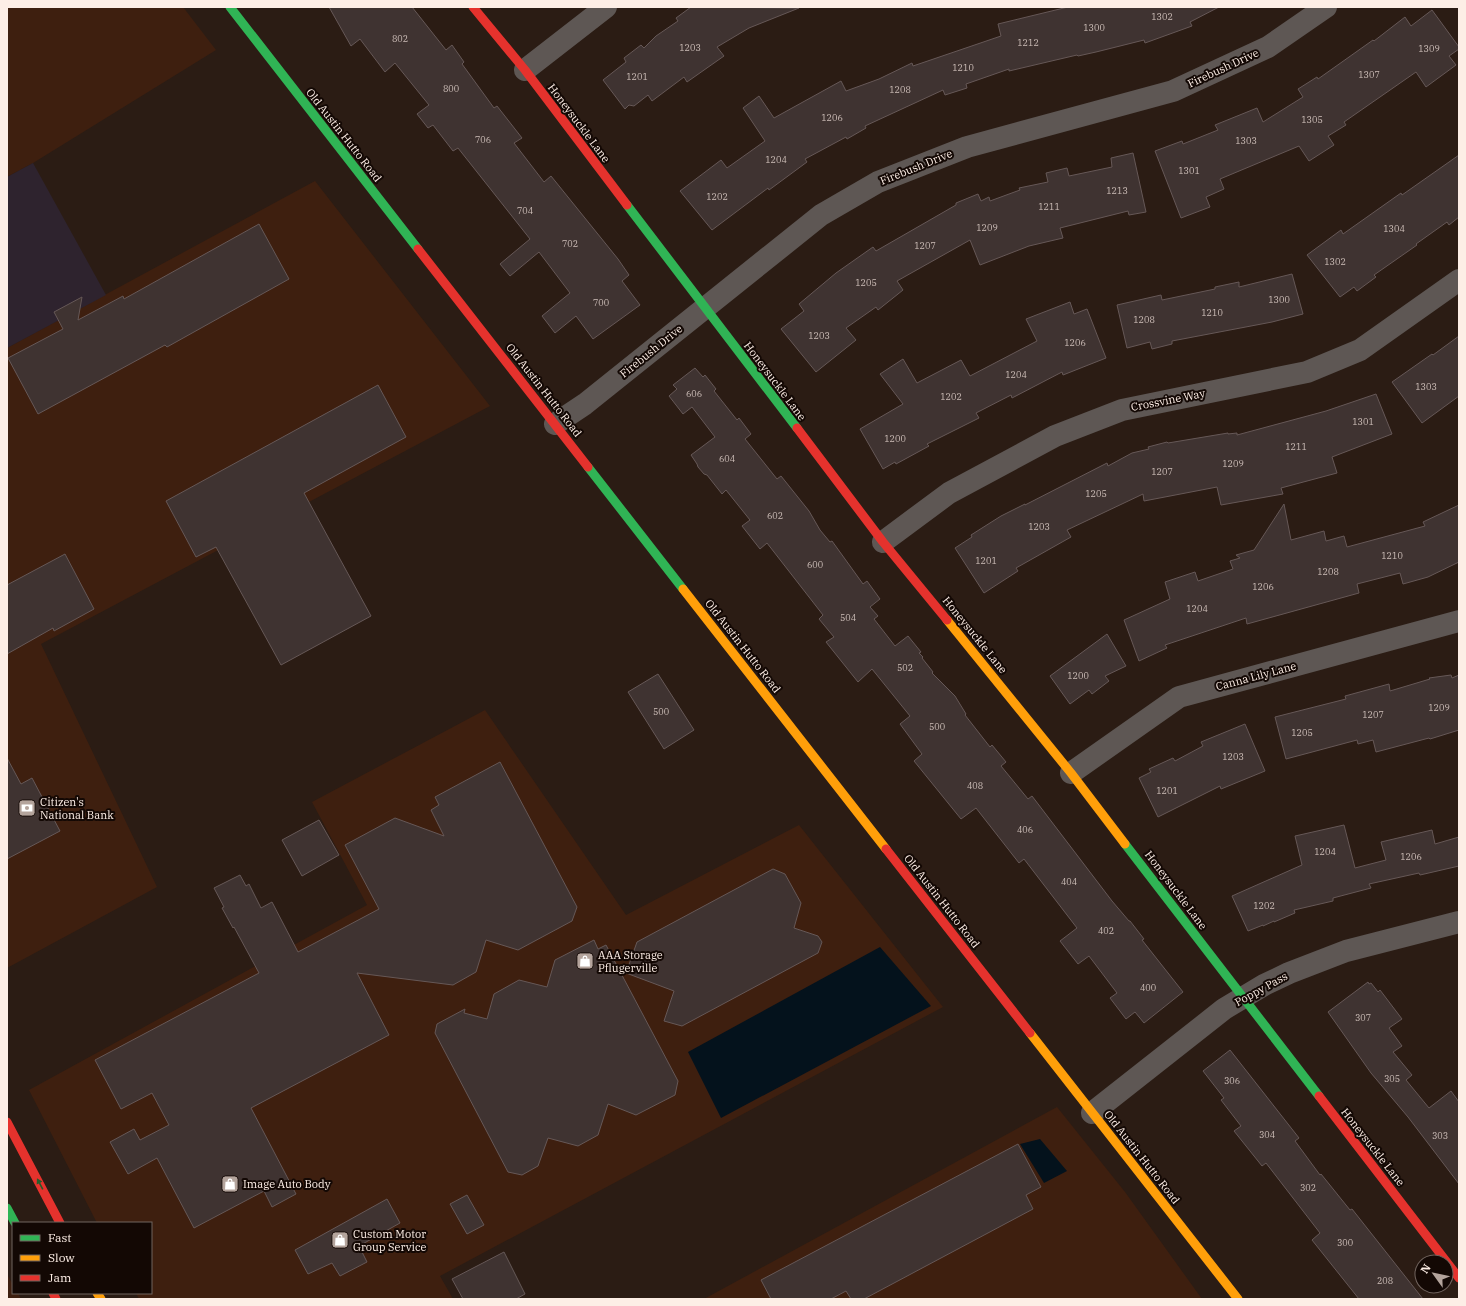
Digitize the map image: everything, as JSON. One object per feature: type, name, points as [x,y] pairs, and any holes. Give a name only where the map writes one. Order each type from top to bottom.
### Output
[{"type":"street","name":"Old Austin Hutto Road","points":[[230,7],[1238,1299]]},
{"type":"street","name":"Honeysuckle Lane","points":[[473,7],[524,70],[680,276],[706,307],[721,329],[883,542],[1071,773],[1243,998],[1458,1274]]},
{"type":"street","points":[[524,70],[606,7]]},
{"type":"street","name":"Firebush Drive","points":[[555,424],[585,404],[821,215],[878,182],[967,147],[1173,91],[1268,47],[1326,7]]},
{"type":"street","name":"Crossvine Way","points":[[883,542],[949,493],[1055,436],[1122,410],[1307,372],[1360,350],[1459,280]]},
{"type":"street","name":"Canna Lily Lane","points":[[1071,773],[1179,697],[1459,621]]},
{"type":"street","name":"Poppy Pass","points":[[1092,1113],[1224,1009],[1264,985],[1290,972],[1346,951],[1459,922]]},
{"type":"street","points":[[7,1122],[59,1222]]},
{"type":"street","points":[[7,1208],[14,1222]]},
{"type":"shaded area","points":[[7,7],[183,7],[216,50],[33,163],[7,177]]},
{"type":"shaded area","points":[[33,163],[106,295],[7,348],[7,177]]},
{"type":"shaded area","points":[[315,181],[490,406],[41,644],[157,887],[7,968],[7,348]]},
{"type":"shaded area","name":"AAA Storage Pflugerville","points":[[485,710],[626,915],[799,825],[943,1007],[440,1276],[453,1299],[139,1299],[136,1294],[152,1294],[152,1222],[96,1222],[29,1090],[367,905],[312,802]]},
{"type":"shaded area","points":[[1057,1107],[1125,1192],[1202,1299],[704,1299]]},
{"type":"shaded area","points":[[7,1274],[12,1283],[12,1294],[18,1294],[21,1299],[7,1299]]},
{"type":"water","points":[[880,947],[931,1006],[721,1118],[688,1052]]},
{"type":"water","points":[[1040,1139],[1067,1171],[1044,1183],[1020,1144]]},
{"type":"building","points":[[329,7],[412,7],[446,50],[452,45],[464,62],[462,64],[494,108],[497,106],[522,138],[514,143],[544,182],[551,176],[618,259],[629,275],[622,281],[640,305],[593,339],[576,316],[555,333],[542,316],[570,293],[539,252],[510,276],[500,264],[530,239],[458,148],[453,151],[433,125],[428,128],[417,114],[429,105],[395,63],[385,72],[360,39],[351,46]]},
{"type":"building","points":[[691,7],[799,8],[749,28],[717,47],[724,56],[687,82],[684,77],[652,101],[648,95],[634,106],[629,105],[625,109],[603,80],[626,62],[624,58],[641,45],[644,48],[656,36],[678,21],[676,18]]},
{"type":"building","points":[[1068,7],[1219,7],[1190,22],[1192,26],[1145,43],[1144,40],[1009,71],[1009,69],[966,84],[967,88],[945,95],[943,90],[865,126],[866,128],[847,139],[846,137],[805,159],[807,162],[769,190],[768,188],[712,230],[680,191],[721,160],[727,168],[765,141],[743,108],[759,96],[774,118],[841,81],[846,91],[879,79],[912,63],[913,66],[1001,36],[998,24]]},
{"type":"building","points":[[1432,10],[1459,47],[1459,49],[1449,56],[1456,65],[1426,87],[1416,72],[1344,122],[1346,125],[1328,136],[1334,145],[1309,161],[1299,146],[1220,179],[1224,189],[1206,197],[1210,207],[1181,218],[1155,151],[1182,141],[1183,144],[1218,130],[1215,125],[1257,108],[1263,122],[1303,97],[1298,89],[1317,77],[1318,79],[1373,40],[1374,41],[1405,17],[1411,26]]},
{"type":"building","points":[[1133,153],[1146,212],[1129,215],[1128,211],[1060,228],[1063,238],[1029,246],[980,265],[970,240],[897,281],[903,290],[878,310],[876,307],[846,328],[856,340],[816,372],[781,329],[804,311],[799,304],[836,273],[873,247],[876,251],[956,205],[956,203],[978,194],[981,201],[989,197],[990,201],[1020,190],[1019,188],[1048,182],[1046,173],[1067,168],[1069,176],[1112,167],[1111,158]]},
{"type":"building","points":[[1459,155],[1459,217],[1449,225],[1447,222],[1416,244],[1417,245],[1374,275],[1376,277],[1357,291],[1354,287],[1340,297],[1307,255],[1341,230],[1343,234],[1401,193],[1402,195]]},
{"type":"building","points":[[259,224],[289,279],[167,347],[165,345],[38,414],[8,358],[63,329],[54,312],[82,297],[78,320],[123,296],[124,299]]},
{"type":"building","points":[[1292,274],[1303,314],[1272,322],[1172,341],[1172,344],[1152,349],[1150,342],[1127,348],[1117,305],[1161,295],[1162,300],[1215,289],[1215,287],[1239,282],[1239,287]]},
{"type":"building","points":[[1070,302],[1074,314],[1087,309],[1106,358],[1063,375],[1062,372],[1012,398],[1011,395],[976,413],[979,418],[927,444],[929,446],[896,464],[895,462],[883,469],[860,429],[903,404],[880,374],[903,359],[917,383],[961,360],[970,376],[1037,341],[1026,319]]},
{"type":"building","points":[[1459,336],[1459,396],[1422,423],[1392,382]]},
{"type":"building","points":[[695,368],[703,377],[705,375],[716,389],[714,391],[737,420],[739,418],[751,434],[745,439],[777,479],[781,476],[809,511],[820,530],[830,542],[832,541],[863,584],[867,581],[880,599],[870,607],[878,616],[874,619],[895,646],[908,636],[921,652],[919,653],[933,672],[932,673],[955,696],[966,714],[965,715],[990,747],[992,745],[1006,762],[1001,766],[1028,799],[1032,796],[1112,901],[1144,939],[1142,940],[1183,992],[1144,1023],[1135,1012],[1126,1019],[1110,998],[1117,993],[1089,956],[1078,964],[1060,941],[1077,928],[1024,859],[1019,863],[976,808],[961,819],[914,761],[922,754],[900,724],[910,716],[872,669],[858,682],[826,642],[834,637],[819,619],[823,615],[767,543],[760,549],[742,526],[750,520],[726,490],[722,494],[707,475],[704,474],[698,467],[691,455],[715,437],[692,407],[683,414],[669,396],[677,389],[673,385]]},
{"type":"building","points":[[378,385],[406,437],[304,493],[371,616],[281,665],[216,547],[196,557],[166,501]]},
{"type":"building","points":[[1376,394],[1392,434],[1332,457],[1337,473],[1281,488],[1283,494],[1221,505],[1217,487],[1144,501],[1143,494],[1067,530],[1071,537],[1016,568],[1018,571],[984,593],[955,548],[972,537],[971,535],[1001,516],[1107,463],[1108,466],[1132,453],[1149,449],[1148,447],[1167,442],[1228,433],[1237,433],[1237,435],[1326,411]]},
{"type":"building","points":[[1284,504],[1291,540],[1324,531],[1326,541],[1344,536],[1347,547],[1425,526],[1423,522],[1459,505],[1459,562],[1428,577],[1403,584],[1400,573],[1357,584],[1359,593],[1247,624],[1246,618],[1165,645],[1167,648],[1139,661],[1124,620],[1170,599],[1165,582],[1195,572],[1198,581],[1233,569],[1230,561],[1240,558],[1236,555],[1254,550]]},
{"type":"building","points":[[65,554],[94,609],[54,631],[53,628],[7,654],[7,585]]},
{"type":"building","points":[[1107,634],[1126,666],[1105,676],[1109,681],[1092,694],[1089,690],[1070,704],[1050,676]]},
{"type":"building","points":[[658,674],[694,730],[664,749],[628,692]]},
{"type":"building","points":[[1451,675],[1452,678],[1459,675],[1459,730],[1430,739],[1429,738],[1376,752],[1373,740],[1358,744],[1357,740],[1286,759],[1275,717],[1346,699],[1345,696],[1389,684],[1390,691],[1430,679],[1429,678]]},
{"type":"building","points":[[1245,724],[1265,771],[1221,789],[1220,786],[1158,817],[1139,778],[1151,772],[1149,769],[1173,758],[1175,761],[1203,746],[1201,742]]},
{"type":"building","name":"Citizen's National Bank","points":[[7,758],[21,784],[32,778],[60,831],[7,859]]},
{"type":"building","points":[[500,762],[577,907],[572,921],[518,950],[486,940],[476,972],[453,985],[357,973],[389,1035],[251,1108],[296,1194],[272,1207],[264,1191],[194,1228],[157,1158],[128,1174],[110,1142],[134,1129],[140,1140],[169,1125],[152,1093],[121,1109],[95,1060],[259,973],[222,908],[224,907],[214,888],[240,875],[246,886],[249,884],[261,908],[272,902],[298,952],[379,909],[345,845],[395,818],[444,836],[431,810],[439,805],[435,797]]},
{"type":"building","points":[[319,820],[339,855],[302,876],[282,840]]},
{"type":"building","points":[[1344,825],[1355,868],[1386,860],[1381,842],[1432,830],[1435,844],[1459,837],[1459,866],[1369,884],[1371,888],[1333,898],[1333,901],[1294,910],[1295,913],[1248,931],[1232,896],[1302,865],[1295,836]]},
{"type":"building","points":[[773,869],[785,874],[801,903],[794,928],[818,936],[822,942],[818,953],[682,1026],[664,1021],[674,991],[626,973],[637,942]]},
{"type":"building","points":[[594,940],[598,949],[606,945],[678,1081],[675,1095],[636,1115],[608,1104],[598,1135],[578,1146],[548,1138],[538,1166],[522,1175],[508,1172],[435,1033],[437,1024],[465,1009],[464,1013],[487,1019],[494,994],[519,980],[547,987],[555,960]]},
{"type":"building","points":[[1368,982],[1369,984],[1371,983],[1378,992],[1380,990],[1402,1019],[1389,1028],[1402,1046],[1393,1052],[1412,1075],[1406,1080],[1429,1108],[1451,1091],[1459,1102],[1459,1184],[1408,1117],[1371,1073],[1328,1012]]},
{"type":"building","points":[[1230,1050],[1299,1138],[1295,1141],[1320,1175],[1321,1174],[1350,1210],[1352,1209],[1414,1288],[1414,1294],[1419,1294],[1423,1299],[1359,1299],[1312,1240],[1320,1233],[1266,1163],[1262,1166],[1234,1131],[1241,1126],[1221,1100],[1224,1098],[1203,1071]]},
{"type":"building","points":[[1018,1144],[1041,1187],[1026,1195],[1033,1209],[864,1299],[851,1299],[846,1291],[831,1299],[771,1299],[761,1280]]},
{"type":"building","points":[[467,1195],[484,1225],[467,1234],[450,1204]]},
{"type":"building","name":"Custom Motor Group Service","points":[[387,1199],[400,1223],[359,1246],[367,1262],[340,1276],[332,1263],[308,1274],[295,1250]]},
{"type":"building","points":[[504,1252],[525,1294],[516,1299],[463,1299],[452,1279]]},
{"type":"traffic: fast","points":[[230,7],[418,249]]},
{"type":"traffic: fast","points":[[627,205],[797,428]]},
{"type":"traffic: fast","points":[[588,467],[683,589]]},
{"type":"traffic: fast","points":[[1125,844],[1319,1096]]},
{"type":"traffic: fast","points":[[7,1208],[14,1222]]},
{"type":"traffic: slow","points":[[683,589],[886,849]]},
{"type":"traffic: slow","points":[[947,620],[1071,773],[1125,844]]},
{"type":"traffic: slow","points":[[1030,1033],[1238,1299]]},
{"type":"traffic: slow","points":[[98,1294],[101,1299]]},
{"type":"traffic: jam","points":[[473,7],[525,70],[627,205]]},
{"type":"traffic: jam","points":[[418,249],[588,467]]},
{"type":"traffic: jam","points":[[797,428],[883,542],[947,620]]},
{"type":"traffic: jam","points":[[886,849],[1030,1033]]},
{"type":"traffic: jam","points":[[1319,1096],[1459,1278]]},
{"type":"traffic: jam","points":[[7,1122],[59,1222]]},
{"type":"traffic: jam","points":[[54,1294],[56,1299]]},
{"type":"place","name":"Citizen's National Bank","points":[[27,808]]},
{"type":"place","name":"AAA Storage Pflugerville","points":[[585,961]]},
{"type":"place","name":"Image Auto Body","points":[[230,1184]]},
{"type":"place","name":"Custom Motor Group Service","points":[[340,1240]]}]
